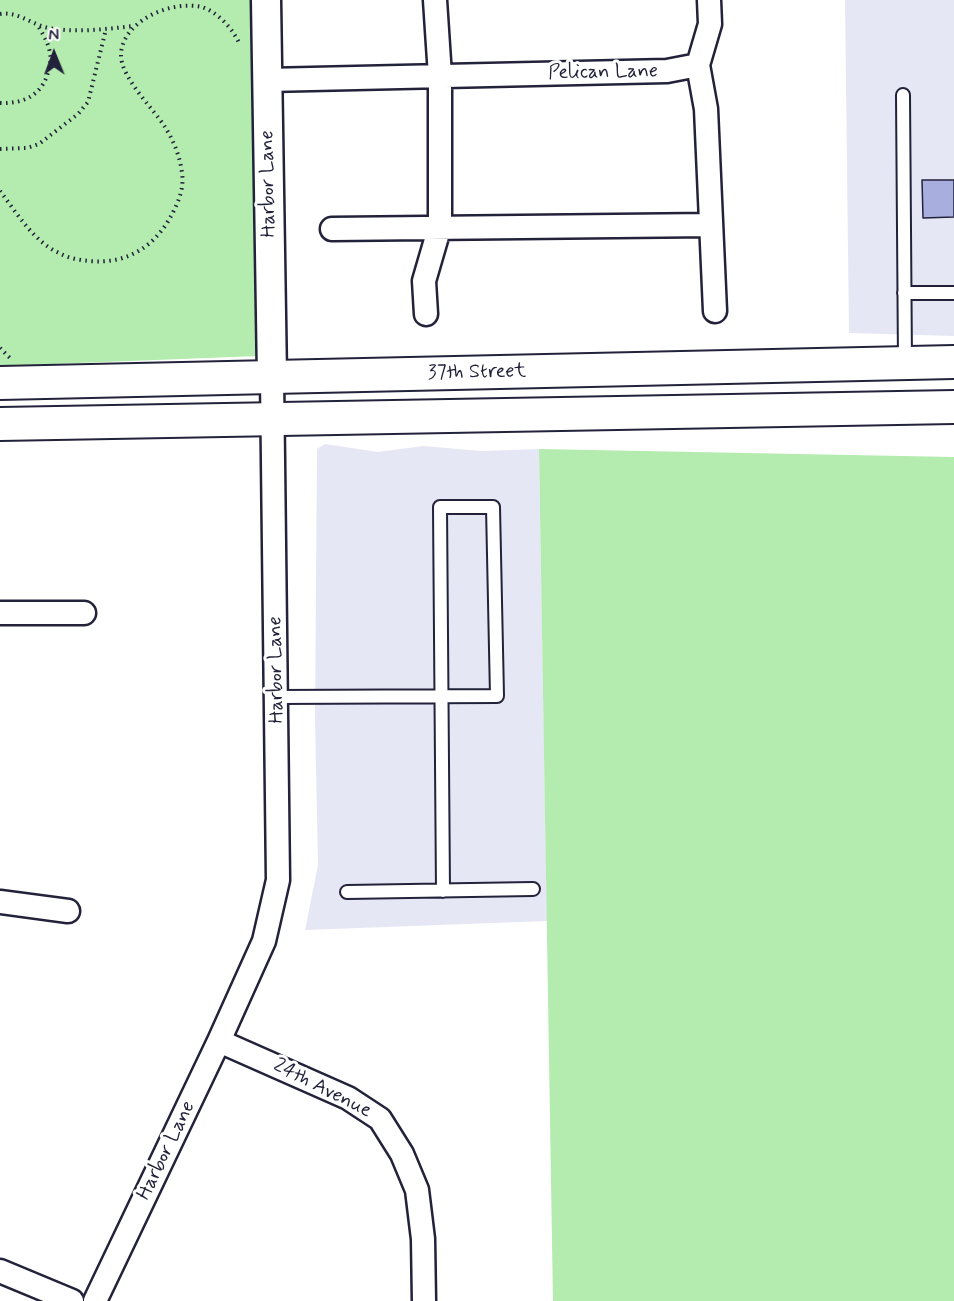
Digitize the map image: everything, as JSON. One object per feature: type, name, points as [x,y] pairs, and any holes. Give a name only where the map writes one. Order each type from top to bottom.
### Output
[{"type":"main road","name":"37th Street","points":[[6,372],[273,377],[954,362]]},
{"type":"main road","points":[[574,370],[575,413]]},
{"type":"main road","points":[[0,424],[954,406]]},
{"type":"street","name":"Harbor Lane","points":[[95,1301],[264,941],[278,880],[273,377],[266,0]]},
{"type":"street","points":[[426,314],[424,281],[440,226],[440,76],[435,0]]},
{"type":"street","points":[[709,0],[710,24],[698,65],[706,109],[715,310]]},
{"type":"street","name":"Pelican Lane","points":[[267,80],[667,71],[698,65]]},
{"type":"street","points":[[332,229],[440,226],[710,225]]},
{"type":"street","points":[[0,613],[84,613]]},
{"type":"street","points":[[0,902],[68,911]]},
{"type":"street","name":"24th Avenue","points":[[219,1041],[348,1098],[380,1119],[402,1154],[417,1190],[423,1239],[424,1301]]},
{"type":"street","points":[[0,1271],[72,1301]]},
{"type":"lane","points":[[903,95],[904,363]]},
{"type":"lane","points":[[904,293],[954,293]]},
{"type":"lane","points":[[277,697],[442,696],[497,696],[493,507],[440,507],[442,696],[443,891]]},
{"type":"lane","points":[[347,892],[533,889]]},
{"type":"path","points":[[172,6],[177,0]]},
{"type":"path","points":[[0,191],[35,236],[58,253],[77,260],[104,262],[127,258],[152,242],[169,223],[181,197],[183,175],[177,148],[125,70],[121,55],[125,41],[135,26],[151,14],[172,6],[202,7],[218,17],[235,34],[240,45]]},
{"type":"path","points":[[0,14],[7,13],[46,27],[76,32],[135,26]]},
{"type":"path","points":[[0,103],[13,103],[29,98],[43,87],[51,56],[36,23]]},
{"type":"path","points":[[0,149],[27,148],[39,144],[78,114],[88,102],[106,29]]},
{"type":"path","points":[[0,348],[6,372]]},
{"type":"shaded area","points":[[845,0],[954,0],[954,336],[849,333]]},
{"type":"shaded area","points":[[325,444],[378,452],[423,446],[481,451],[539,449],[547,921],[305,930],[318,865],[315,719],[317,449]]},
{"type":"green space","points":[[0,0],[254,0],[259,356],[0,366]]},
{"type":"green space","points":[[539,449],[954,457],[954,1301],[553,1301]]},
{"type":"building","points":[[922,180],[954,180],[954,217],[923,218]]}]
